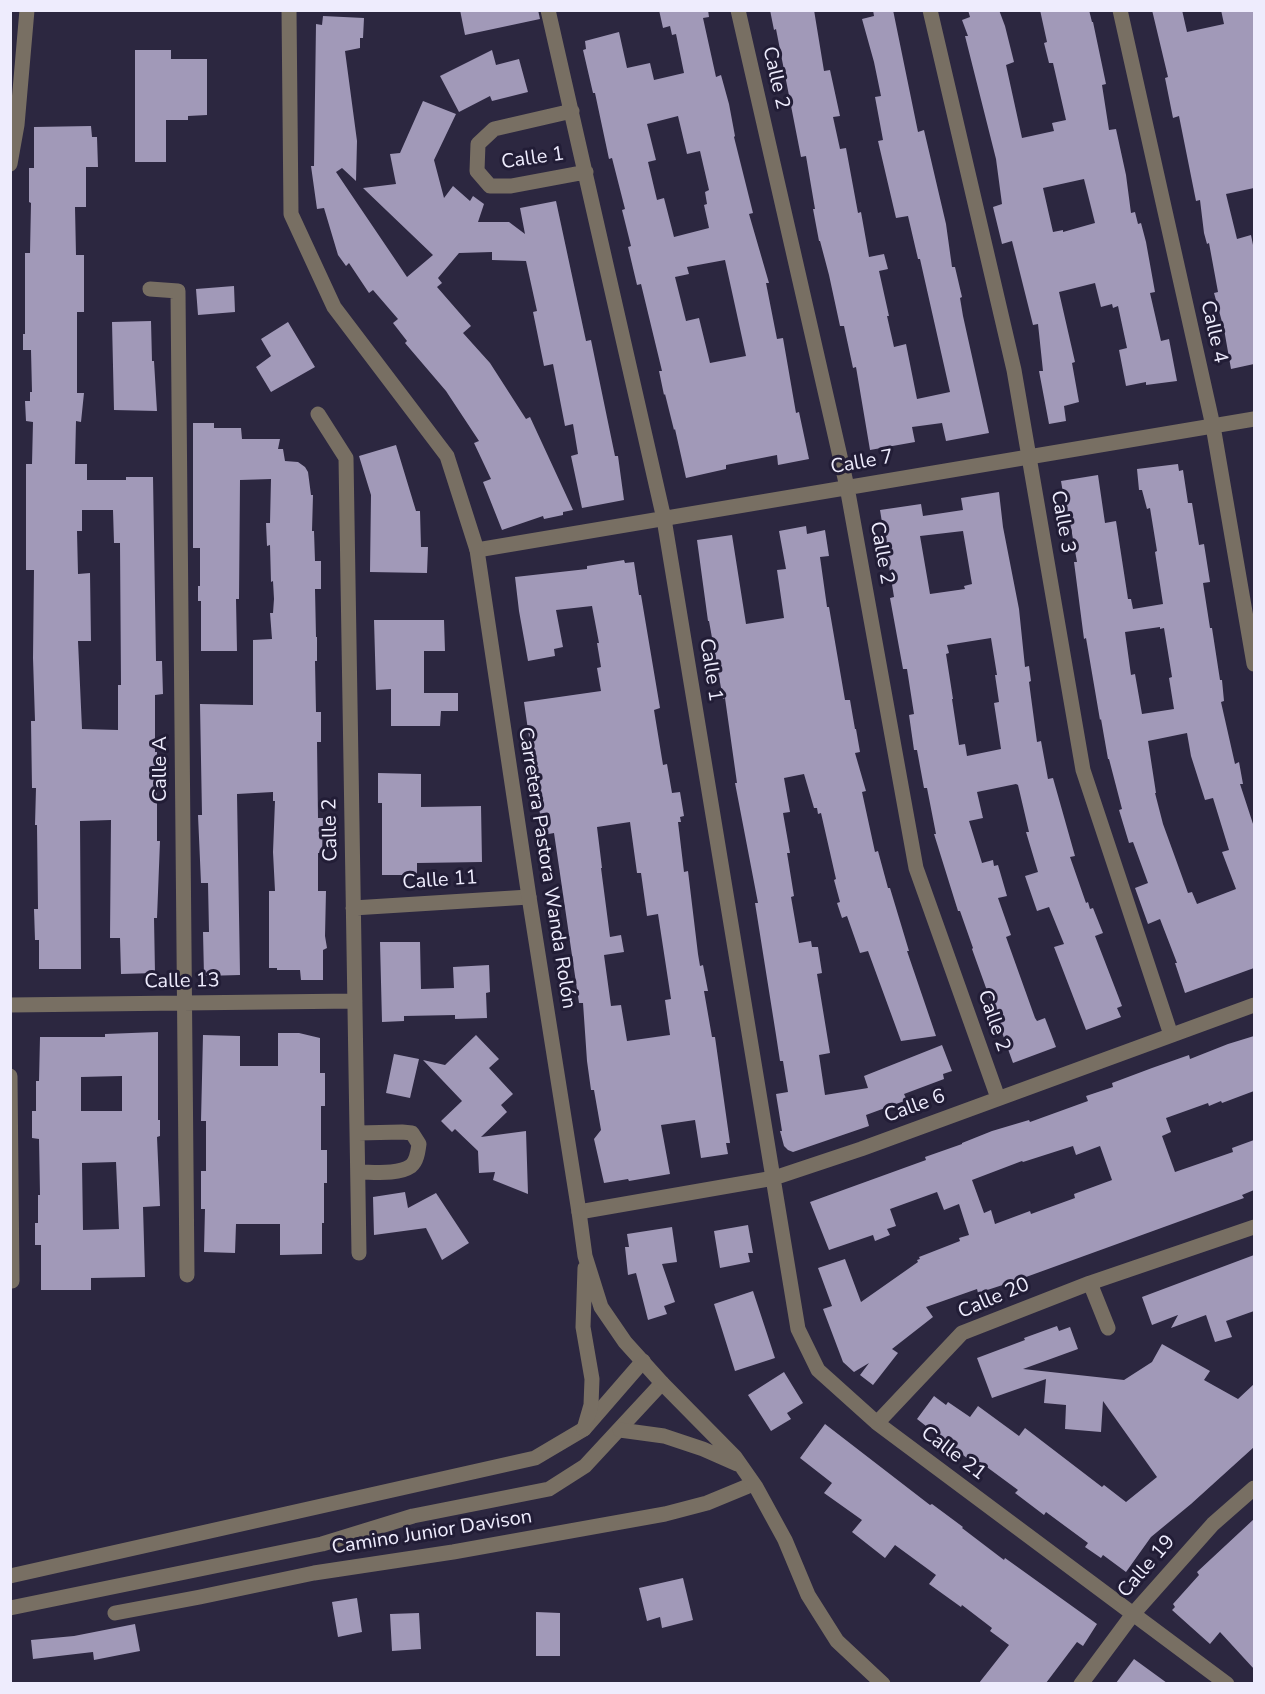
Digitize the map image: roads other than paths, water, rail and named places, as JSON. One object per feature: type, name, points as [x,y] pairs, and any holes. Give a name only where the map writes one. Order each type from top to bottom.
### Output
[{"type":"street","points":[[10,164],[17,125],[27,10]]},
{"type":"street","name":"Carretera Pastora Wanda Rolón","points":[[289,10],[291,214],[334,307],[447,456],[477,550],[585,1256],[601,1307],[625,1342],[735,1457],[785,1540],[808,1595],[837,1641],[883,1683]]},
{"type":"street","name":"Calle 1","points":[[548,10],[664,519],[774,1178]]},
{"type":"street","name":"Calle 2","points":[[738,10],[848,487],[916,868],[998,1098]]},
{"type":"street","name":"Calle 3","points":[[930,10],[1014,370],[1083,770],[1172,1035]]},
{"type":"street","name":"Calle 4","points":[[1120,10],[1213,426],[1254,664]]},
{"type":"street","name":"Calle 1","points":[[572,111],[494,129],[478,144],[477,171],[490,186],[511,186],[586,172]]},
{"type":"street","name":"Calle A","points":[[150,290],[178,291],[187,1275]]},
{"type":"street","name":"Calle 2","points":[[318,414],[346,458],[359,1253]]},
{"type":"street","name":"Calle 7","points":[[477,550],[1254,419]]},
{"type":"street","name":"Calle 11","points":[[353,908],[529,897]]},
{"type":"street","name":"Calle 13","points":[[10,1005],[355,1001]]},
{"type":"street","name":"Calle 6","points":[[579,1212],[774,1178],[861,1149],[1254,1005]]},
{"type":"street","points":[[10,1076],[12,1281]]},
{"type":"street","points":[[358,1133],[412,1133],[419,1144],[412,1165],[399,1170],[358,1172]]},
{"type":"street","name":"Calle 21","points":[[774,1178],[798,1329],[818,1370],[877,1423],[1227,1683]]},
{"type":"street","name":"Calle 20","points":[[877,1423],[962,1333],[1090,1283],[1254,1227]]},
{"type":"street","points":[[584,1429],[591,1405],[592,1379],[583,1327],[585,1256]]},
{"type":"street","points":[[1090,1283],[1107,1328]]},
{"type":"street","points":[[10,1576],[535,1458],[584,1429],[643,1361]]},
{"type":"street","points":[[10,1608],[322,1544],[413,1516],[549,1489],[585,1466],[662,1383]]},
{"type":"street","points":[[620,1430],[664,1436],[703,1449],[741,1466]]},
{"type":"street","name":"Camino Junior Davison","points":[[115,1613],[314,1573],[453,1552],[664,1514],[707,1503],[753,1484]]},
{"type":"street","name":"Calle 19","points":[[1081,1683],[1133,1614],[1213,1524],[1254,1488]]}]
